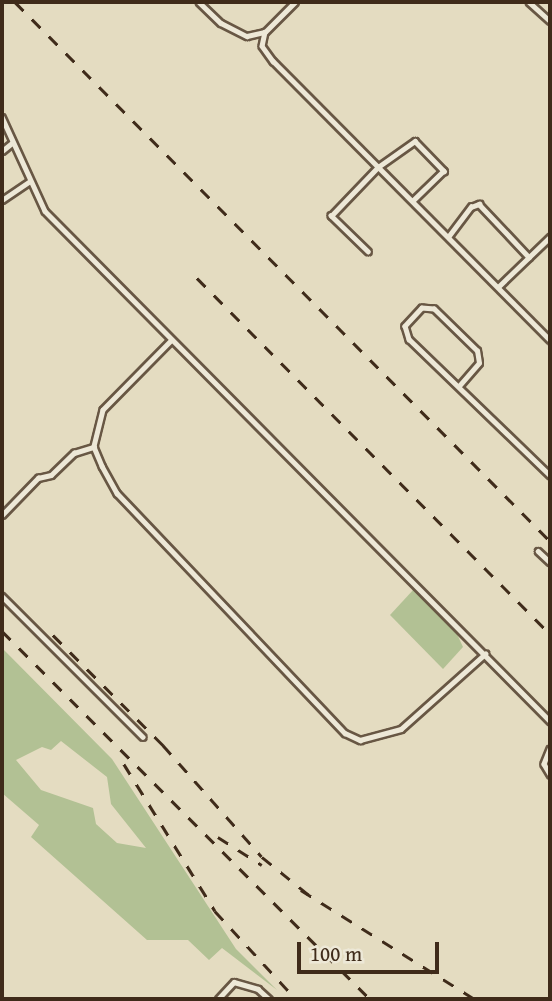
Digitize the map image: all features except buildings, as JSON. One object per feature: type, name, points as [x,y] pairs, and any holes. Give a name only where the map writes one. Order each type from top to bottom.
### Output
[{"type":"lane","points":[[199,2],[220,23],[247,36],[265,32],[295,2]]},
{"type":"lane","points":[[530,2],[550,21]]},
{"type":"lane","points":[[265,32],[262,46],[273,61],[550,340]]},
{"type":"lane","points":[[2,117],[29,182],[45,211],[550,721]]},
{"type":"lane","points":[[368,252],[331,216],[378,167],[407,142],[415,141],[444,171],[412,201]]},
{"type":"lane","points":[[2,151],[12,142]]},
{"type":"lane","points":[[2,200],[29,182]]},
{"type":"lane","points":[[448,237],[471,207],[479,204],[529,257]]},
{"type":"lane","points":[[498,288],[550,237]]},
{"type":"lane","points":[[459,386],[479,363],[477,351],[434,309],[422,308],[405,326],[408,339],[550,475]]},
{"type":"lane","points":[[172,340],[103,410],[94,447],[117,493],[345,733],[360,740],[413,722],[485,654]]},
{"type":"lane","points":[[2,515],[38,478],[51,475],[74,453],[94,447]]},
{"type":"lane","points":[[538,551],[550,562]]},
{"type":"lane","points":[[2,596],[143,737]]},
{"type":"lane","points":[[550,749],[544,764],[550,774]]},
{"type":"lane","points":[[218,999],[234,982],[258,989],[270,999]]},
{"type":"green space","points":[[414,589],[457,634],[463,647],[443,669],[390,615]]},
{"type":"green space","points":[[2,648],[112,759],[236,949],[277,990],[222,948],[209,960],[188,940],[147,940],[31,837],[39,825],[2,793]],"holes":[[[61,741],[107,777],[111,804],[146,848],[117,843],[96,824],[93,808],[41,790],[16,760],[42,747],[51,750]]]},
{"type":"railway","points":[[15,2],[550,541]]},
{"type":"railway","points":[[197,278],[550,634]]},
{"type":"railway","points":[[2,631],[370,999]]},
{"type":"railway","points":[[53,635],[163,745],[262,857],[309,895]]},
{"type":"railway","points":[[124,764],[215,911],[296,999]]},
{"type":"railway","points":[[218,837],[262,865]]},
{"type":"railway","points":[[301,890],[475,999]]}]
